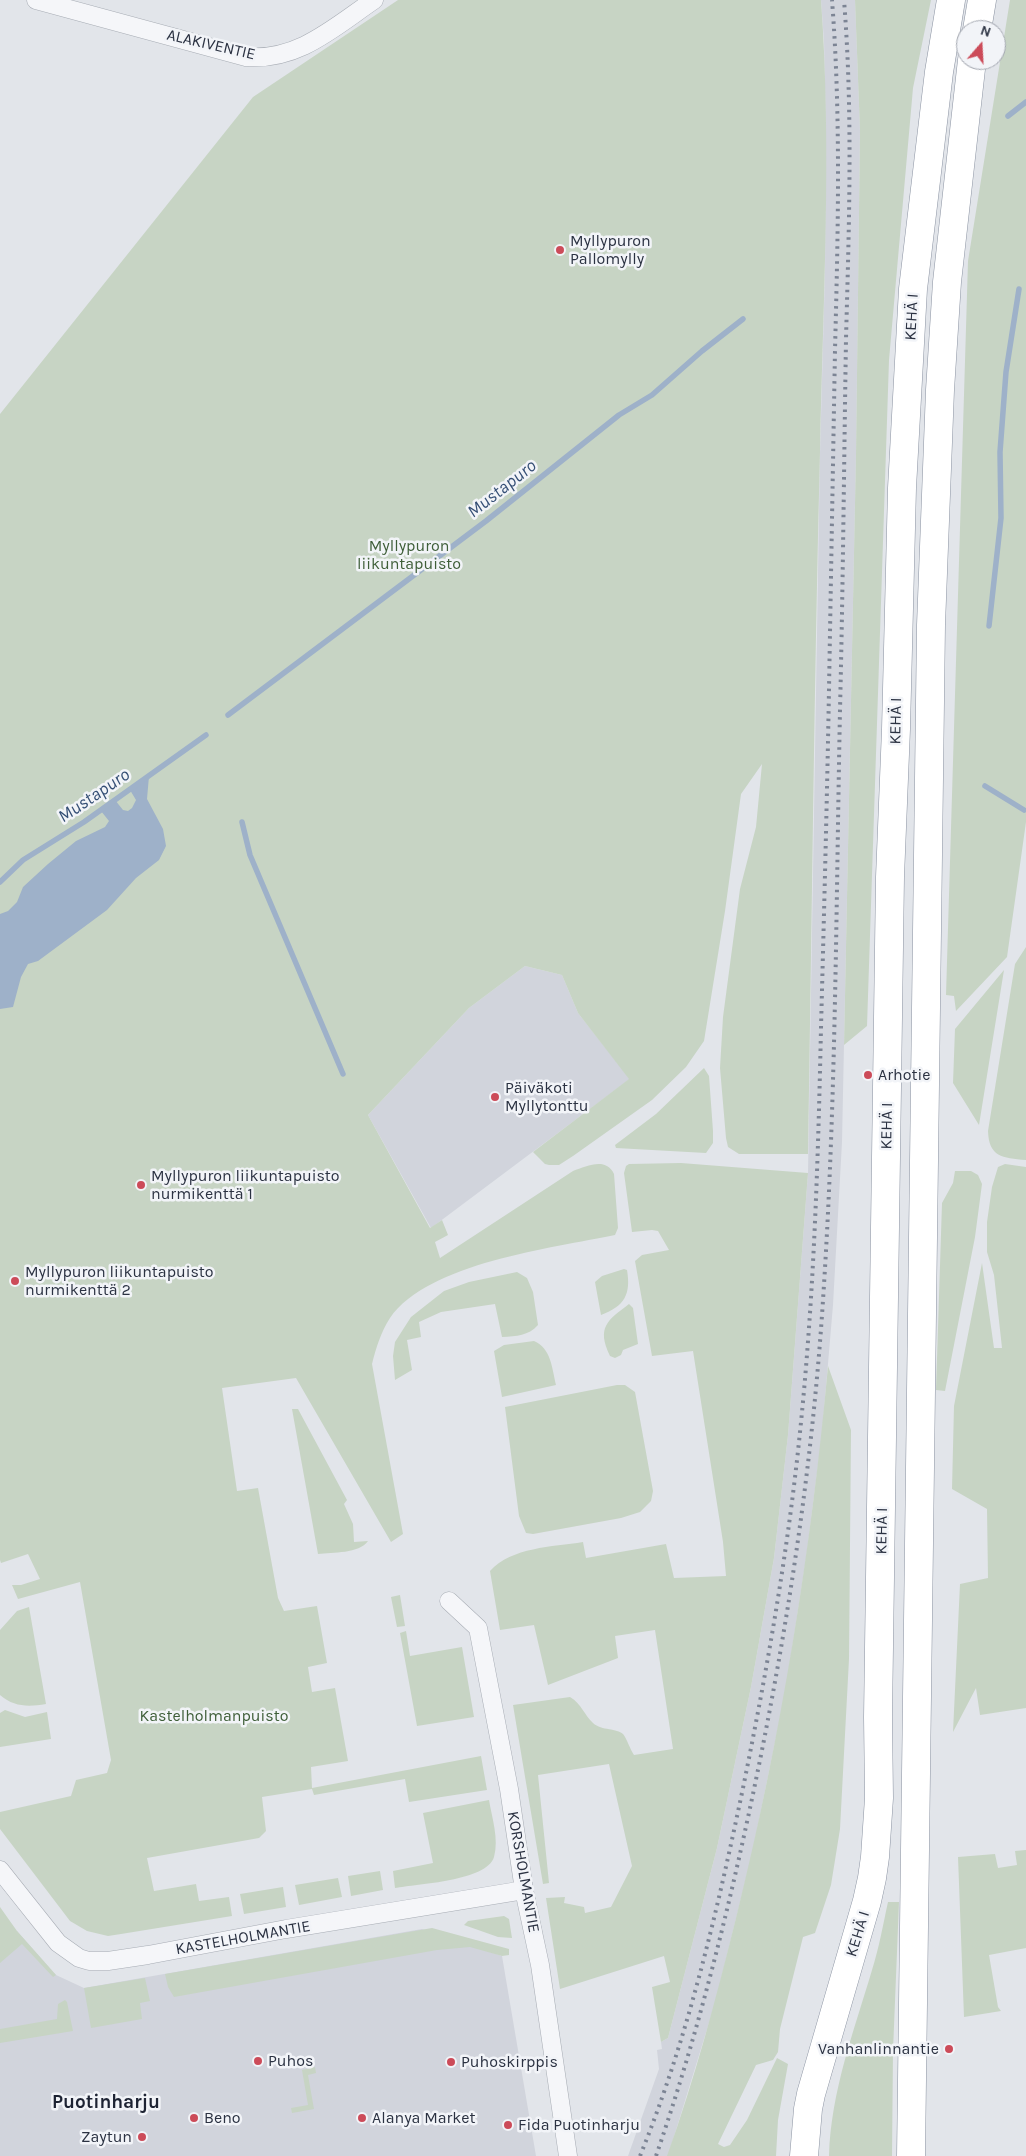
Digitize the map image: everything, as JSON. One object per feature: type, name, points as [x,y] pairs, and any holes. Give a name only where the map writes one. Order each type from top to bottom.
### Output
[{"type":"highway","name":"KEHÄ I","points":[[804,2156],[811,2094],[867,1901],[875,1857],[879,1798],[878,1717],[890,878],[902,488],[913,289],[938,72],[951,0]]},
{"type":"highway","points":[[979,20],[982,0]]},
{"type":"highway","name":"KEHÄ I","points":[[911,2156],[931,625],[940,390],[947,282],[971,70]]},
{"type":"street","name":"ALAKIVENTIE","points":[[36,0],[246,56],[260,58],[283,54],[307,46],[374,0]]},
{"type":"street","name":"KORSHOLMANTIE","points":[[449,1601],[478,1628],[509,1789],[524,1890],[540,1965],[568,2156]]},
{"type":"street","name":"KASTELHOLMANTIE","points":[[0,1870],[58,1942],[79,1958],[89,1961],[116,1960],[524,1890]]},
{"type":"shaded area","points":[[821,0],[855,0],[860,131],[856,454],[842,1142],[833,1305],[822,1434],[806,1559],[785,1694],[752,1854],[716,2000],[668,2156],[628,2156],[659,2069],[657,2050],[662,2049],[661,2042],[668,2038],[717,1848],[751,1687],[774,1558],[788,1435],[808,1173],[820,453],[825,271],[826,135]]},
{"type":"shaded area","name":"Päiväkoti Myllytonttu","points":[[525,966],[562,975],[578,1013],[630,1079],[431,1228],[368,1115],[469,1008]]},
{"type":"shaded area","name":"Puhos","points":[[422,1929],[502,1956],[536,2156],[0,2156],[0,1948],[17,1931],[56,1975],[84,1988]]},
{"type":"green space","name":"Myllypuron liikuntapuisto","points":[[398,0],[821,0],[826,113],[826,226],[816,628],[808,1154],[739,1154],[728,1147],[726,1138],[720,1068],[723,1017],[740,889],[756,827],[762,764],[741,794],[725,911],[704,1041],[686,1067],[652,1100],[559,1165],[545,1164],[533,1152],[629,1079],[578,1013],[562,975],[525,966],[469,1008],[368,1115],[430,1228],[442,1220],[448,1235],[435,1242],[440,1258],[573,1171],[590,1165],[601,1164],[611,1169],[614,1174],[618,1228],[615,1235],[526,1252],[461,1271],[432,1284],[408,1299],[387,1323],[379,1340],[372,1364],[403,1534],[391,1542],[296,1378],[222,1388],[237,1491],[258,1488],[278,1598],[284,1611],[317,1606],[327,1663],[308,1667],[312,1692],[335,1688],[348,1761],[311,1767],[312,1788],[481,1756],[487,1790],[409,1802],[405,1779],[314,1795],[312,1789],[262,1797],[266,1831],[259,1838],[147,1858],[154,1891],[196,1884],[199,1901],[229,1897],[232,1916],[108,1936],[87,1931],[70,1921],[0,1829],[0,1812],[71,1796],[76,1780],[107,1773],[111,1760],[80,1582],[18,1599],[12,1585],[21,1585],[40,1579],[28,1554],[1,1563],[0,1560],[0,414],[253,97]]},
{"type":"green space","points":[[855,0],[931,0],[913,88],[889,360],[867,1026],[844,1045],[856,454],[860,131]]},
{"type":"green space","points":[[1010,0],[1026,0],[1026,822],[1007,957],[956,1011],[954,996],[946,995],[968,261],[999,70],[1006,70],[1006,25]]},
{"type":"green space","points":[[1026,947],[1026,1160],[1004,1157],[994,1151],[989,1140],[988,1131],[1015,964]]},
{"type":"green space","points":[[1004,970],[979,1125],[953,1083],[955,1029]]},
{"type":"green space","points":[[704,1068],[709,1076],[713,1131],[713,1143],[706,1153],[616,1148],[615,1145],[656,1114]]},
{"type":"green space","points":[[681,1163],[808,1173],[788,1435],[774,1558],[751,1687],[717,1848],[668,2038],[661,2042],[652,1987],[670,1982],[664,1956],[560,1989],[546,1898],[565,1897],[564,1903],[584,1907],[585,1913],[611,1907],[632,1866],[609,1764],[538,1775],[549,1883],[543,1884],[513,1705],[570,1697],[597,1726],[623,1734],[634,1755],[673,1749],[655,1630],[615,1636],[618,1658],[548,1685],[534,1625],[500,1630],[490,1571],[509,1557],[533,1549],[583,1542],[586,1558],[666,1544],[674,1578],[726,1576],[723,1542],[693,1351],[652,1356],[635,1261],[642,1255],[669,1250],[658,1231],[632,1232],[624,1173],[626,1166],[629,1164]]},
{"type":"green space","points":[[1005,1164],[1026,1167],[1026,1708],[980,1715],[976,1688],[953,1732],[960,1584],[988,1578],[987,1509],[952,1489],[954,1406],[982,1263],[994,1348],[1002,1348],[994,1275],[987,1252],[987,1222],[992,1187],[998,1167]]},
{"type":"green space","points":[[955,1171],[971,1171],[978,1175],[982,1184],[975,1237],[945,1391],[936,1390],[942,1203],[953,1183]]},
{"type":"green space","points":[[624,1269],[627,1270],[628,1286],[624,1298],[616,1308],[601,1315],[595,1282],[602,1276]]},
{"type":"green space","points":[[517,1272],[527,1278],[533,1292],[538,1325],[534,1329],[522,1335],[502,1337],[495,1304],[441,1312],[419,1322],[421,1337],[407,1340],[412,1370],[395,1380],[393,1356],[395,1342],[411,1317],[444,1291],[469,1282]]},
{"type":"green space","points":[[629,1304],[633,1308],[638,1344],[623,1350],[621,1355],[615,1358],[610,1356],[604,1338],[604,1331],[610,1320]]},
{"type":"green space","points":[[534,1341],[544,1348],[547,1354],[552,1365],[556,1385],[502,1397],[494,1351],[504,1345]]},
{"type":"green space","points":[[828,1366],[851,1430],[849,1659],[840,1829],[831,1885],[815,1933],[803,1937],[780,2029],[778,2052],[773,2060],[756,2065],[718,2144],[724,2147],[730,2145],[747,2120],[777,2058],[788,2064],[778,2120],[776,2156],[667,2156],[687,2097],[713,2008],[767,1782],[803,1575],[813,1505]]},
{"type":"green space","points":[[625,1385],[635,1392],[653,1491],[651,1501],[640,1512],[621,1518],[533,1534],[526,1533],[519,1516],[505,1407]]},
{"type":"green space","points":[[292,1409],[298,1409],[347,1500],[344,1504],[353,1524],[354,1542],[368,1541],[364,1545],[345,1552],[318,1554]]},
{"type":"green space","points":[[400,1595],[405,1626],[397,1627],[391,1597]]},
{"type":"green space","points":[[29,1607],[46,1704],[33,1706],[16,1704],[0,1695],[0,1630],[17,1611]]},
{"type":"green space","points":[[406,1631],[410,1656],[462,1647],[474,1717],[417,1726],[400,1633]]},
{"type":"green space","points":[[5,1710],[25,1717],[47,1712],[51,1739],[0,1747],[0,1713]]},
{"type":"green space","points":[[489,1800],[496,1843],[494,1857],[489,1865],[479,1871],[450,1880],[395,1888],[393,1871],[433,1863],[423,1813]]},
{"type":"green space","points":[[1026,1850],[1026,1948],[989,1955],[998,2007],[1001,2011],[964,2017],[958,1857],[995,1854],[998,1868],[1017,1865],[1015,1851]]},
{"type":"green space","points":[[380,1871],[383,1890],[351,1896],[348,1876]]},
{"type":"green space","points":[[338,1878],[342,1897],[299,1905],[295,1885]]},
{"type":"green space","points":[[283,1887],[286,1907],[244,1914],[240,1894]]},
{"type":"green space","points":[[888,1902],[899,1902],[893,2051],[892,2156],[829,2156],[834,2108],[839,2085],[881,1936]]},
{"type":"green space","points":[[0,1907],[17,1931],[56,1975],[53,1977],[22,1944],[0,1963]]},
{"type":"green space","points":[[504,1916],[509,1919],[512,1938],[498,1937],[464,1925],[468,1921]]},
{"type":"green space","points":[[432,1928],[509,1949],[509,1955],[502,1956],[470,1947],[437,1950],[174,1997],[168,1987],[165,1974]]},
{"type":"green space","points":[[145,1978],[150,2001],[140,2003],[142,2019],[91,2028],[84,1988]]},
{"type":"green space","points":[[65,2000],[73,2031],[0,2043],[0,2029],[57,2019],[58,2004]]},
{"type":"green space","points":[[315,2067],[316,2073],[308,2075],[314,2109],[292,2113],[291,2108],[308,2105],[302,2070]]},
{"type":"water","points":[[149,776],[147,799],[163,829],[166,846],[159,860],[136,878],[107,910],[38,961],[28,964],[21,977],[13,1007],[0,1009],[0,914],[8,911],[17,902],[23,887],[48,864],[76,841],[105,827],[109,821],[101,811],[115,800],[123,810],[128,811],[132,808],[136,800],[130,790]]},
{"type":"waterway","name":"Mustapuro","points":[[1008,116],[1026,102]]},
{"type":"waterway","points":[[989,626],[1001,518],[1000,452],[1006,372],[1019,289]]},
{"type":"waterway","name":"Mustapuro","points":[[228,715],[486,521],[619,415],[652,395],[702,351],[743,319]]},
{"type":"waterway","name":"Mustapuro","points":[[0,882],[23,860],[84,822],[206,735]]},
{"type":"waterway","points":[[985,786],[1024,810]]},
{"type":"waterway","points":[[242,822],[250,855],[343,1074]]},
{"type":"railway","points":[[640,2156],[673,2066],[700,1974],[743,1788],[783,1566],[805,1381],[817,1180],[828,731],[838,175],[837,87],[832,0]]},
{"type":"railway","points":[[656,2156],[687,2059],[714,1962],[738,1864],[759,1765],[781,1650],[799,1534],[819,1358],[831,1153],[843,571],[850,170],[849,85],[844,0]]},
{"type":"place","name":"Myllypuron Pallomylly","points":[[560,250]]},
{"type":"place","name":"Arhotie","points":[[868,1075]]},
{"type":"place","name":"Päiväkoti Myllytonttu","points":[[495,1097]]},
{"type":"place","name":"Myllypuron liikuntapuisto nurmikenttä 1","points":[[141,1185]]},
{"type":"place","name":"Myllypuron liikuntapuisto nurmikenttä 2","points":[[15,1281]]},
{"type":"place","name":"Vanhanlinnantie","points":[[949,2049]]},
{"type":"place","name":"Puhos","points":[[258,2061]]},
{"type":"place","name":"Puhoskirppis","points":[[451,2062]]},
{"type":"place","name":"Beno","points":[[194,2118]]},
{"type":"place","name":"Alanya Market","points":[[362,2118]]},
{"type":"place","name":"Fida Puotinharju","points":[[508,2125]]},
{"type":"place","name":"Zaytun","points":[[142,2137]]},
{"type":"district","name":"Puotinharju","points":[[106,2103]]},
{"type":"park label","name":"Kastelholmanpuisto","points":[[214,1716]]}]
